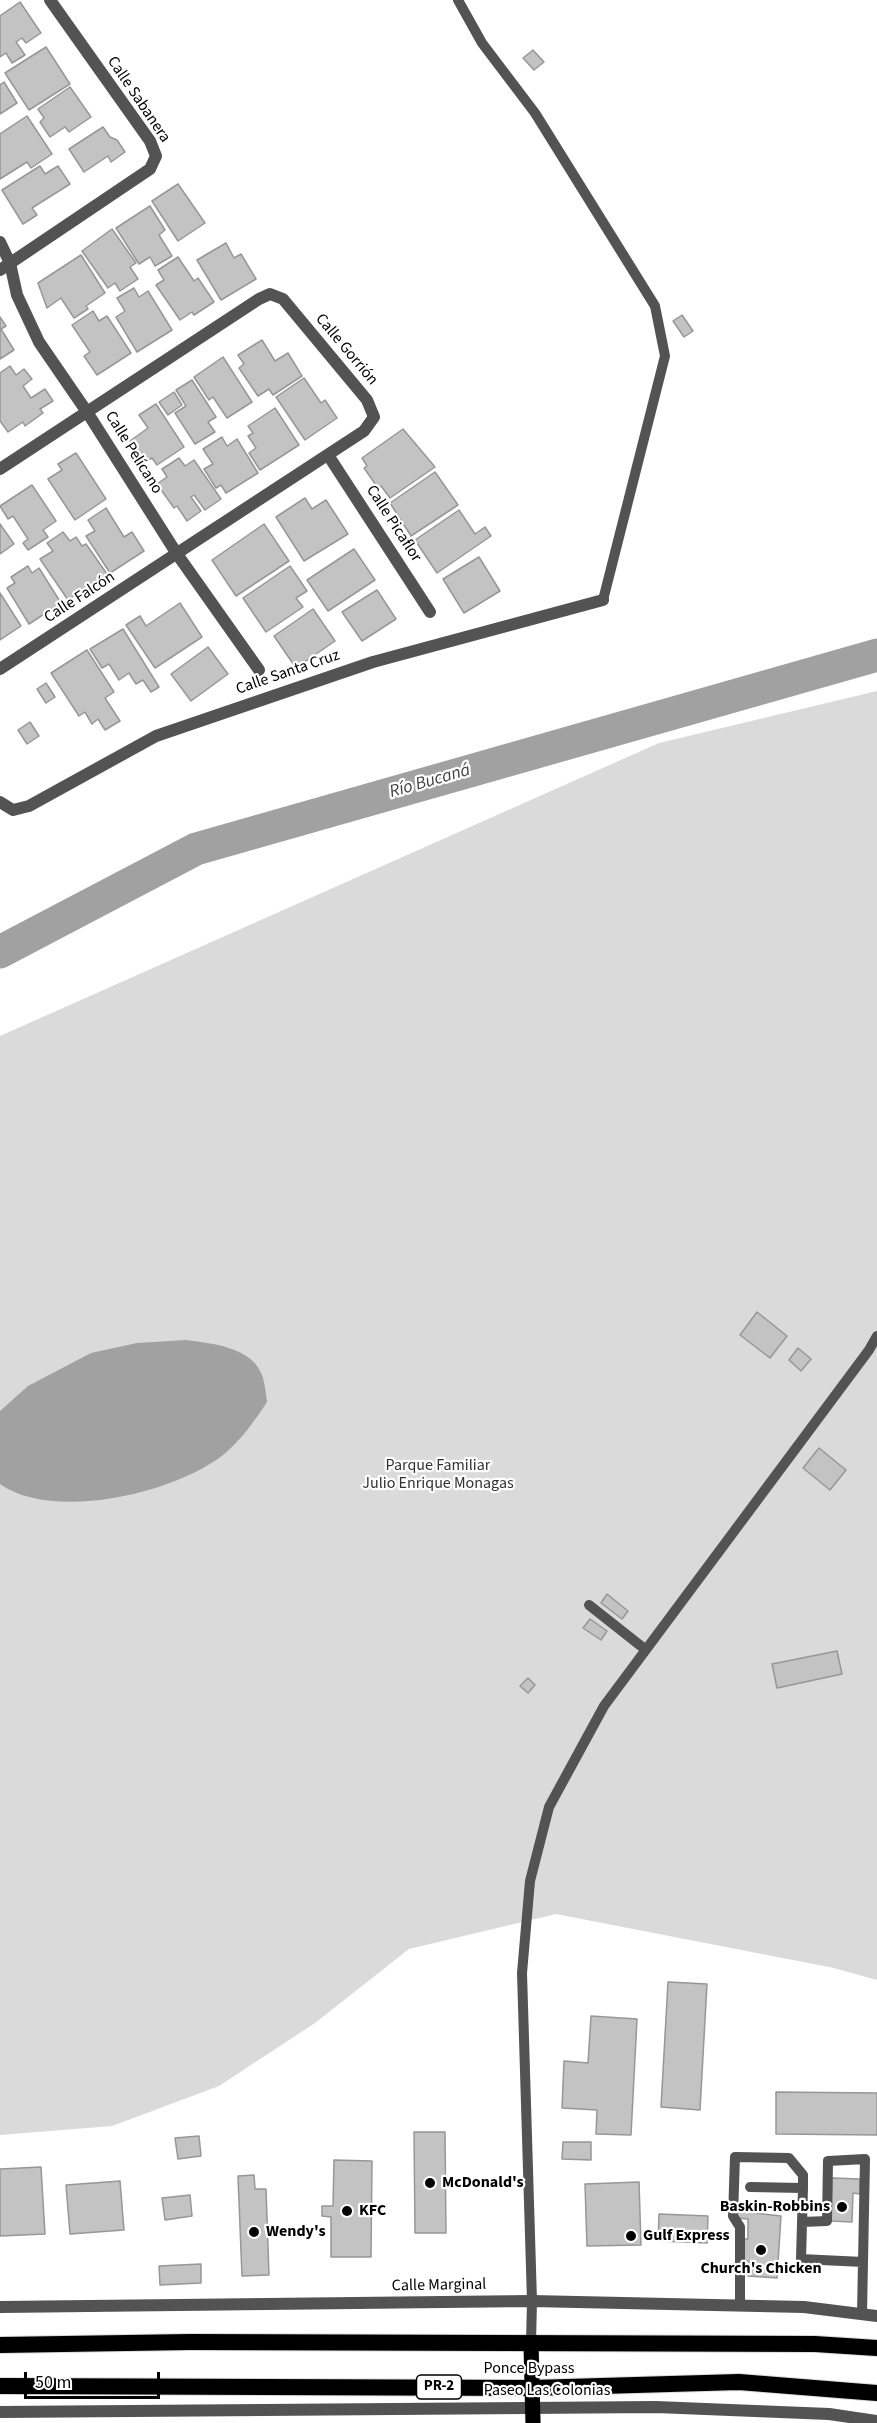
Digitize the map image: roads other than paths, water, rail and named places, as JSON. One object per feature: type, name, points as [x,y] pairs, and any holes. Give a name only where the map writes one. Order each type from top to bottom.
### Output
[{"type":"highway","name":"Ponce Bypass","points":[[0,2344],[190,2342],[814,2344],[877,2348]]},
{"type":"highway","name":"Ponce Bypass","points":[[0,2386],[532,2388],[739,2382],[877,2393]]},
{"type":"main road","points":[[531,2343],[533,2415]]},
{"type":"street","name":"Calle Sabanera","points":[[5,267],[150,169],[156,156],[150,141],[50,0]]},
{"type":"street","name":"Calle Pelícano","points":[[0,242],[5,267],[39,342],[87,412],[177,554],[259,670]]},
{"type":"street","name":"Calle Gorrión","points":[[87,412],[270,294],[283,299],[367,400],[374,417],[364,431],[177,554]]},
{"type":"street","points":[[0,469],[87,412]]},
{"type":"street","name":"Calle Picaflor","points":[[328,455],[430,612]]},
{"type":"street","name":"Calle Falcón","points":[[0,669],[177,554]]},
{"type":"street","name":"Calle Santa Cruz","points":[[0,802],[13,810],[29,806],[156,736],[373,662],[603,600]]},
{"type":"street","name":"Calle Marginal","points":[[0,2307],[531,2301],[804,2307],[877,2316]]},
{"type":"street","name":"Paseo Las Colonias","points":[[0,2412],[533,2415],[679,2408],[829,2414],[877,2421]]},
{"type":"lane","points":[[458,0],[482,43],[535,113],[655,306],[665,356],[603,600]]},
{"type":"lane","points":[[531,2343],[522,1973],[530,1881],[549,1807],[604,1706],[873,1348],[877,1336]]},
{"type":"lane","points":[[589,1605],[646,1650]]},
{"type":"lane","points":[[740,2306],[740,2227],[733,2216],[735,2157],[789,2158],[804,2175],[801,2259],[863,2262]]},
{"type":"lane","points":[[802,2222],[827,2221],[828,2161],[865,2159],[862,2314]]},
{"type":"lane","points":[[750,2187],[803,2188]]},
{"type":"waterway","name":"Río Bucaná","points":[[0,952],[196,849],[877,655]]},
{"type":"place","name":"McDonald's","points":[[430,2183]]},
{"type":"place","name":"Baskin-Robbins","points":[[842,2207]]},
{"type":"place","name":"KFC","points":[[347,2211]]},
{"type":"place","name":"Wendy's","points":[[254,2232]]},
{"type":"place","name":"Gulf Express","points":[[631,2236]]},
{"type":"place","name":"Church's Chicken","points":[[761,2250]]},
{"type":"park label","name":"Parque Familiar Julio Enrique Monagas","points":[[438,1475]]}]
